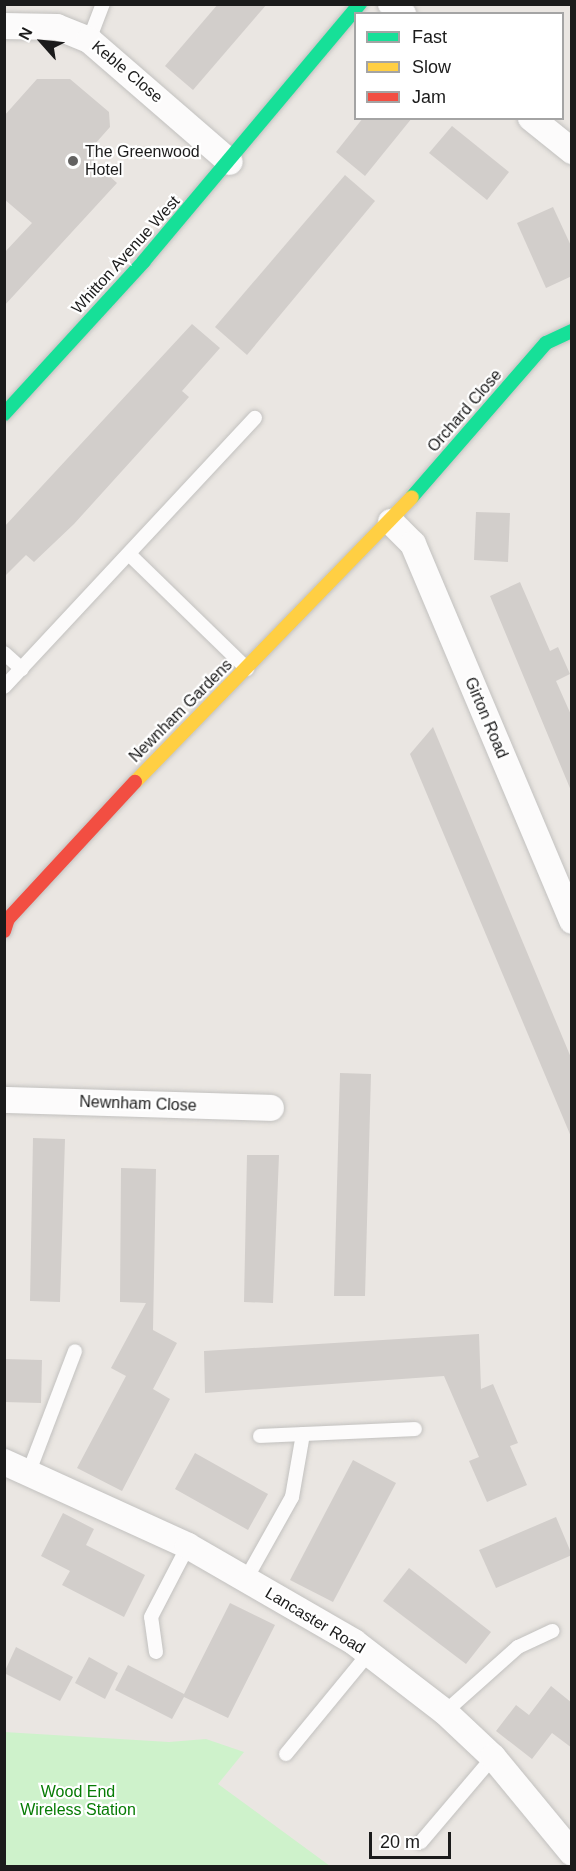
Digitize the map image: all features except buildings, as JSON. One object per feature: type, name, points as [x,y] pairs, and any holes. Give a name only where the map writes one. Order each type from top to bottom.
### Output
[{"type":"street","name":"Whitton Avenue West","points":[[4,414],[230,162],[360,4]]},
{"type":"street","name":"Keble Close","points":[[4,26],[57,27],[88,40],[230,162]]},
{"type":"street","points":[[533,120],[572,152]]},
{"type":"street","name":"Orchard Close","points":[[391,522],[546,343],[572,331]]},
{"type":"street","name":"Newnham Gardens","points":[[4,931],[8,919],[86,832],[391,522]]},
{"type":"street","name":"Girton Road","points":[[391,522],[413,544],[572,921]]},
{"type":"street","name":"Newnham Close","points":[[4,1100],[271,1108]]},
{"type":"street","name":"Lancaster Road","points":[[4,1462],[30,1469],[188,1546],[369,1653],[445,1712],[493,1757],[572,1853]]},
{"type":"lane","points":[[88,40],[103,4]]},
{"type":"lane","points":[[4,687],[131,556],[255,418]]},
{"type":"lane","points":[[131,556],[247,669]]},
{"type":"lane","points":[[4,653],[22,669]]},
{"type":"lane","points":[[30,1469],[75,1351]]},
{"type":"lane","points":[[260,1436],[415,1430]]},
{"type":"lane","points":[[246,1579],[292,1497],[303,1434]]},
{"type":"lane","points":[[156,1652],[151,1617],[188,1546]]},
{"type":"lane","points":[[445,1712],[518,1647],[552,1631]]},
{"type":"lane","points":[[286,1754],[369,1653]]},
{"type":"lane","points":[[421,1842],[493,1757]]},
{"type":"green space","name":"Wood End Wireless Station","points":[[4,1732],[169,1742],[206,1739],[244,1752],[218,1784],[330,1866],[5,1866]]},
{"type":"traffic: fast","points":[[4,414],[144,261],[360,4]]},
{"type":"traffic: fast","points":[[412,497],[546,343],[572,331]]},
{"type":"traffic: slow","points":[[135,782],[412,497]]},
{"type":"traffic: jam","points":[[4,931],[8,919],[135,782]]},
{"type":"place","name":"The Greenwood Hotel","points":[[73,161]]}]
